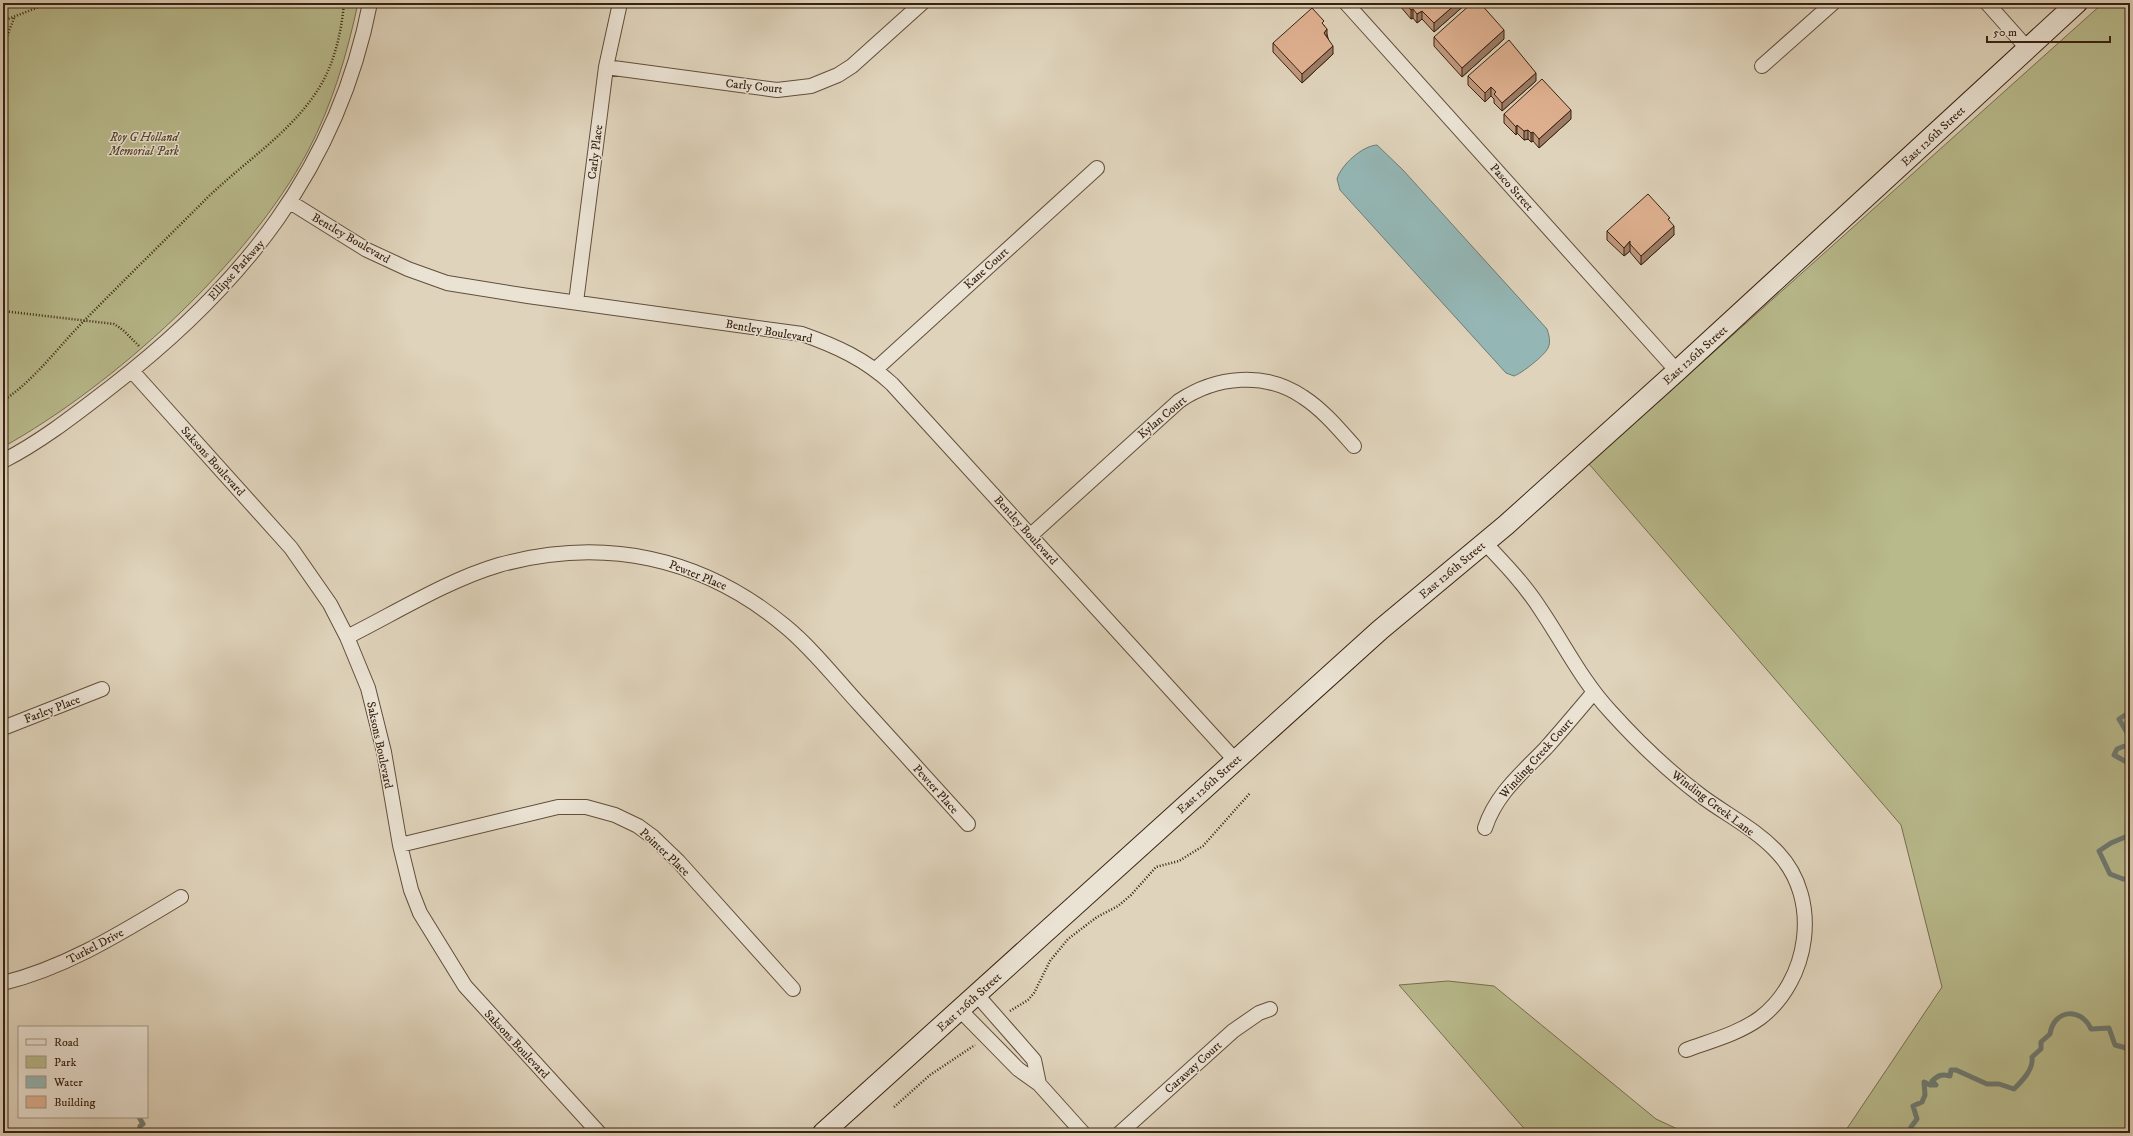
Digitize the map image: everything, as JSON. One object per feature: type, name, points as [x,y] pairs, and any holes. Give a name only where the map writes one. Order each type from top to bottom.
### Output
[{"type":"main road","name":"East 126th Street","points":[[823,1133],[1380,630],[1485,543],[1677,371],[2077,3]]},
{"type":"street","name":"Ellipse Parkway","points":[[3,461],[23,450],[76,414],[132,371],[212,297],[255,251],[290,202],[308,173],[330,131],[351,78],[364,34],[370,3]]},
{"type":"street","name":"Carly Place","points":[[576,302],[606,67],[620,3]]},
{"type":"street","name":"Carly Court","points":[[606,67],[777,90],[811,86],[838,75],[852,66],[922,3]]},
{"type":"street","name":"Pasco Street","points":[[1346,3],[1677,371]]},
{"type":"street","points":[[1762,66],[1833,3]]},
{"type":"street","points":[[1987,3],[2027,48]]},
{"type":"street","name":"Kane Court","points":[[876,369],[1097,168]]},
{"type":"street","name":"Bentley Boulevard","points":[[290,202],[367,250],[408,269],[447,282],[802,334],[848,352],[876,369],[897,389],[1235,760]]},
{"type":"street","name":"Saksons Boulevard","points":[[132,371],[291,548],[326,598],[347,637],[368,688],[384,752],[400,845],[411,890],[420,913],[466,986],[599,1133]]},
{"type":"street","name":"Kylan Court","points":[[1031,535],[1179,400],[1191,393],[1214,384],[1247,379],[1267,382],[1294,391],[1324,413],[1354,446]]},
{"type":"street","name":"Winding Creek Lane","points":[[1485,543],[1529,593],[1594,692],[1608,710],[1653,756],[1678,778],[1772,847],[1785,862],[1799,890],[1804,918],[1804,948],[1800,962],[1786,990],[1776,1004],[1759,1018],[1742,1029],[1686,1050]]},
{"type":"street","name":"Pewter Place","points":[[347,637],[465,578],[498,566],[540,555],[575,552],[618,552],[661,560],[689,569],[736,591],[787,627],[968,824]]},
{"type":"street","name":"Farley Place","points":[[3,728],[102,689]]},
{"type":"street","name":"Winding Creek Court","points":[[1485,828],[1489,814],[1502,792],[1554,739],[1594,692]]},
{"type":"street","name":"Pointer Place","points":[[400,845],[558,808],[586,807],[615,815],[638,826],[653,837],[678,861],[793,989]]},
{"type":"street","name":"Turkel Drive","points":[[3,983],[34,974],[102,944],[181,897]]},
{"type":"street","points":[[977,995],[1034,1060],[1039,1084]]},
{"type":"street","name":"Caraway Court","points":[[1120,1133],[1233,1031],[1247,1020],[1270,1009]]},
{"type":"street","points":[[960,1010],[1018,1069],[1039,1084],[1083,1133]]},
{"type":"path","points":[[3,21],[14,18],[49,3]]},
{"type":"path","points":[[3,401],[36,375],[84,321],[205,200],[280,135],[298,115],[316,93],[330,68],[339,37],[344,3]]},
{"type":"path","points":[[3,47],[14,18]]},
{"type":"path","points":[[3,311],[118,326],[142,348]]},
{"type":"path","points":[[1009,1011],[1028,1000],[1034,993],[1050,961],[1068,939],[1097,917],[1118,906],[1131,895],[1156,867],[1179,861],[1203,846],[1250,793]]},
{"type":"path","points":[[894,1107],[930,1075],[969,1050],[978,1042]]},
{"type":"green space","name":"Roy G Holland Memorial Park","points":[[3,3],[358,3],[344,61],[317,134],[282,193],[251,236],[215,278],[175,318],[132,356],[89,391],[3,447]]},
{"type":"green space","points":[[2103,3],[2130,3],[2130,1133],[1844,1133],[1942,987],[1901,825],[1589,464]]},
{"type":"green space","points":[[1448,981],[1494,986],[1656,1119],[1686,1133],[1528,1133],[1399,985]]},
{"type":"water","points":[[1377,145],[1403,170],[1547,329],[1550,341],[1548,348],[1538,359],[1522,372],[1514,376],[1506,373],[1340,190],[1337,179],[1347,162],[1365,149]]},
{"type":"building","points":[[1405,3],[1457,3],[1434,23],[1422,11],[1417,14]]},
{"type":"building","points":[[1472,3],[1480,3],[1504,30],[1462,68],[1434,37]]},
{"type":"building","points":[[1312,8],[1324,21],[1322,23],[1327,29],[1324,33],[1333,46],[1302,74],[1273,43]]},
{"type":"building","points":[[1509,40],[1536,73],[1502,103],[1494,94],[1496,92],[1491,87],[1485,93],[1468,76]]},
{"type":"building","points":[[1542,79],[1571,110],[1539,139],[1533,132],[1531,133],[1528,130],[1524,131],[1517,125],[1516,127],[1504,114]]},
{"type":"building","points":[[1648,194],[1670,218],[1668,219],[1674,226],[1641,256],[1630,244],[1630,241],[1624,248],[1607,231]]},
{"type":"waterway","points":[[2130,712],[2119,719],[2129,736],[2127,745],[2117,749],[2114,755],[2130,764]]},
{"type":"waterway","points":[[2130,835],[2111,843],[2099,851],[2110,874],[2123,879],[2130,879]]},
{"type":"waterway","points":[[1910,1133],[1911,1127],[1917,1119],[1913,1106],[1922,1102],[1925,1095],[1924,1082],[1930,1085],[1936,1085],[1932,1081],[1936,1077],[1942,1075],[1950,1076],[1951,1070],[1956,1070],[1987,1084],[1999,1084],[2014,1089],[2024,1079],[2031,1066],[2032,1057],[2041,1049],[2041,1042],[2050,1034],[2052,1026],[2062,1016],[2075,1014],[2087,1022],[2091,1029],[2109,1028],[2115,1045],[2130,1049]]},
{"type":"waterway","points":[[139,1133],[140,1126],[143,1124],[140,1118]]}]
